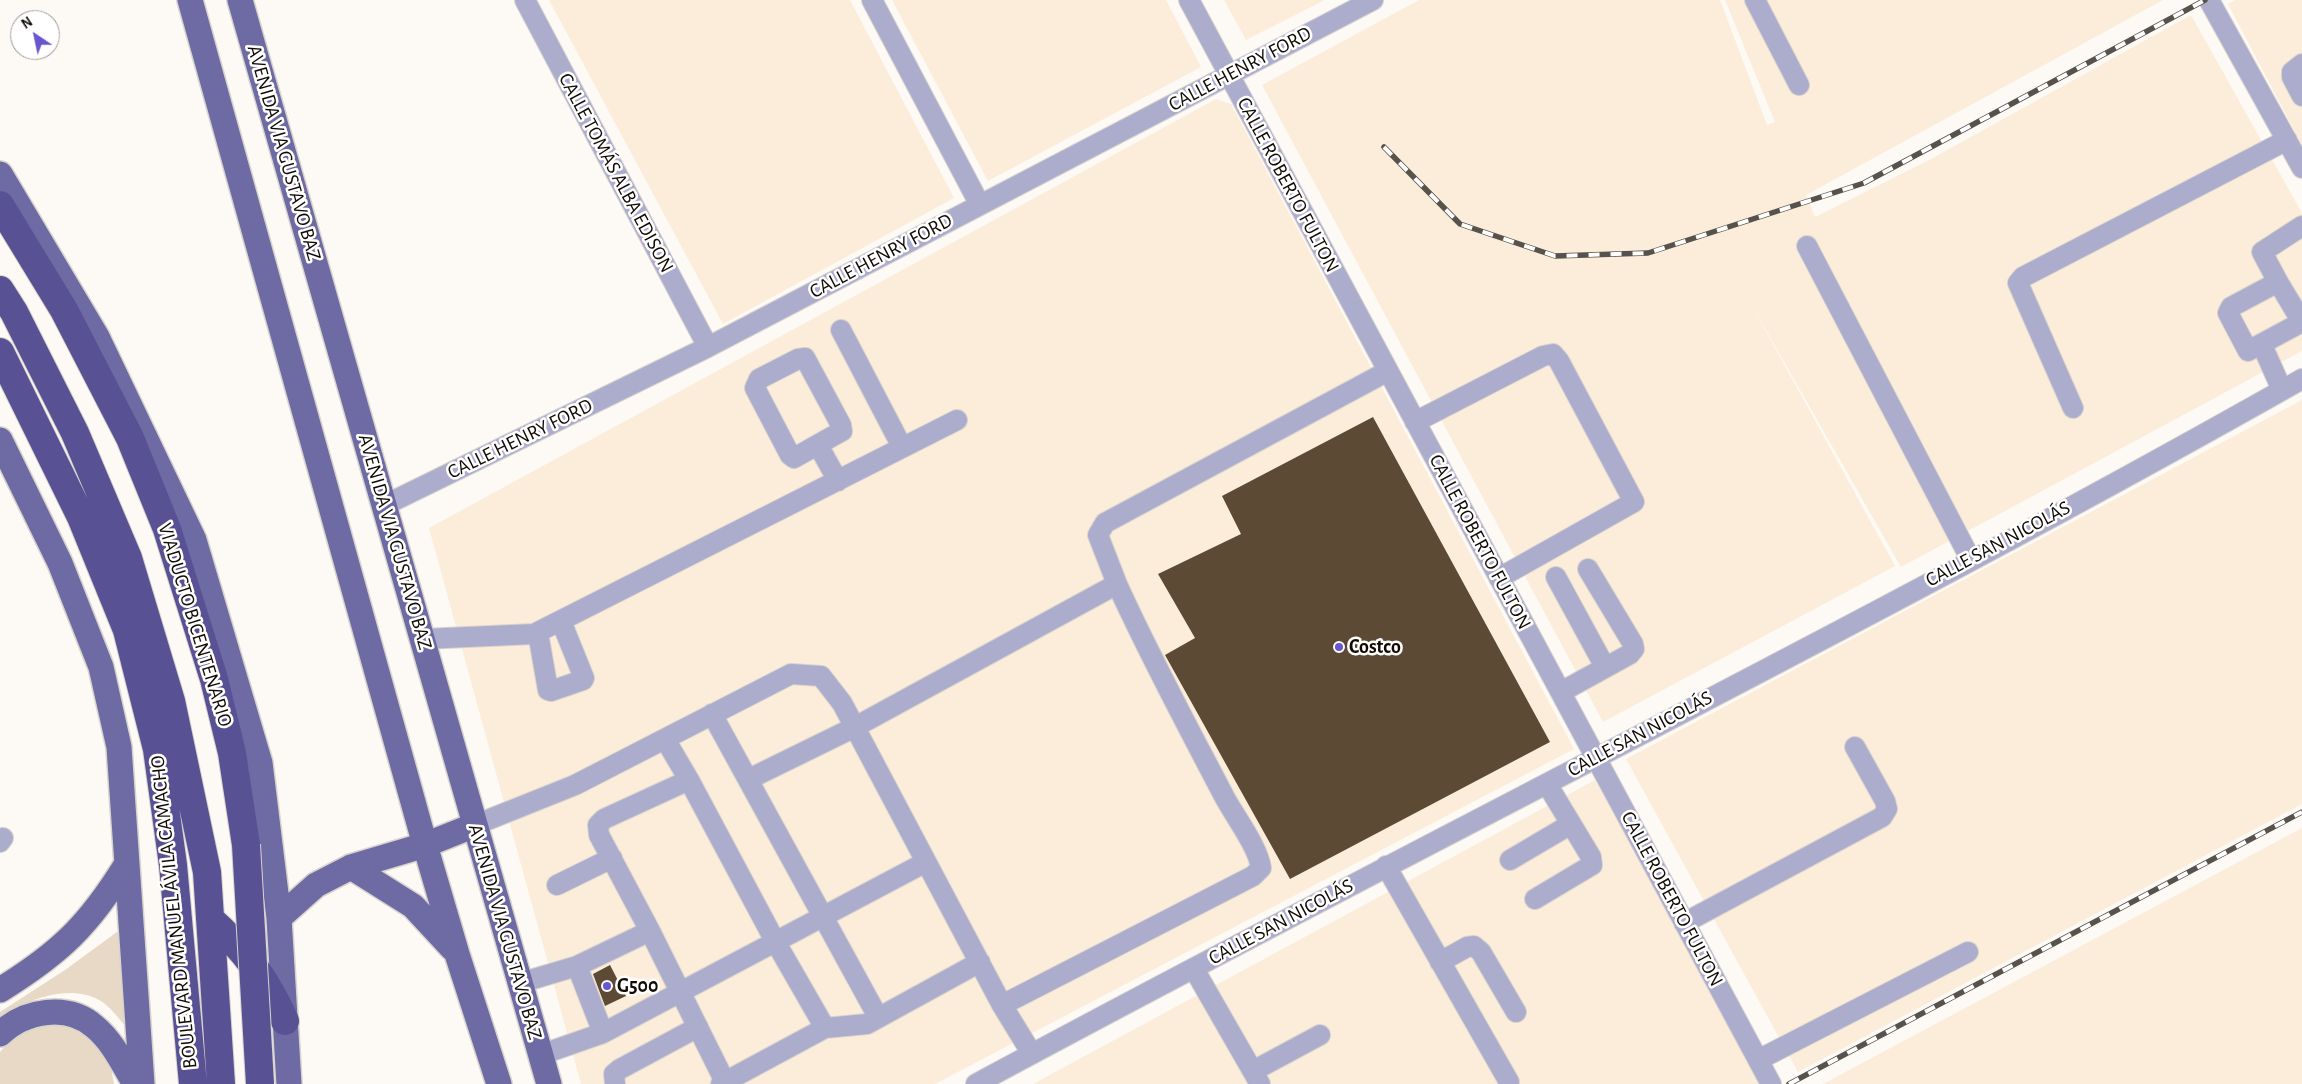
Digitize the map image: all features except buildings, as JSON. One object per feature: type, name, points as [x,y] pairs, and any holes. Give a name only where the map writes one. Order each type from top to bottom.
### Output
[{"type":"highway","name":"VIADUCTO BICENTENARIO","points":[[0,205],[64,310],[130,438],[167,528],[212,670],[232,753],[246,845],[260,1084]]},
{"type":"highway","name":"BOULEVARD MANUEL ÁVILA CAMACHO","points":[[0,290],[14,312],[75,433],[128,558],[171,701],[207,872],[221,1084]]},
{"type":"highway","name":"BOULEVARD MANUEL ÁVILA CAMACHO","points":[[0,352],[81,517],[127,630],[157,749],[174,865],[193,1084]]},
{"type":"highway","points":[[210,919],[246,954],[275,998],[286,1021]]},
{"type":"main road","points":[[190,0],[424,846],[499,1084]]},
{"type":"main road","name":"AVENIDA VIA GUSTAVO BAZ","points":[[240,0],[549,1084]]},
{"type":"main road","points":[[0,174],[96,337],[194,540],[260,762],[280,918],[289,1084]]},
{"type":"main road","name":"BOULEVARD MANUEL ÁVILA CAMACHO","points":[[0,440],[60,562],[101,667],[119,747],[142,1084]]},
{"type":"main road","points":[[280,918],[316,885],[351,867],[424,846],[475,825]]},
{"type":"main road","points":[[0,990],[54,953],[73,937],[103,902],[126,865]]},
{"type":"main road","points":[[351,867],[413,906],[457,954]]},
{"type":"main road","points":[[0,1034],[26,1016],[51,1011],[74,1015],[95,1026],[112,1046],[135,1084]]},
{"type":"street","name":"CALLE TOMÁS ALBA EDISON","points":[[525,0],[708,347]]},
{"type":"street","points":[[872,0],[980,205]]},
{"type":"street","name":"CALLE ROBERTO FULTON","points":[[1189,0],[1771,1084]]},
{"type":"street","name":"CALLE HENRY FORD","points":[[385,504],[708,347],[1373,0]]},
{"type":"street","points":[[1754,0],[1799,85]]},
{"type":"street","points":[[2209,0],[2302,168]]},
{"type":"street","points":[[2302,64],[2292,72],[2292,78],[2302,96]]},
{"type":"street","points":[[2073,408],[2018,283],[2023,278],[2287,140]]},
{"type":"street","points":[[2278,282],[2231,307],[2228,313],[2248,351],[2302,322],[2262,252],[2302,226]]},
{"type":"street","points":[[1807,246],[1971,560]]},
{"type":"street","points":[[841,330],[902,447]]},
{"type":"street","points":[[2262,345],[2282,390]]},
{"type":"street","points":[[1415,422],[1543,356],[1553,354],[1559,361],[1634,502],[1499,578]]},
{"type":"street","points":[[805,358],[809,362],[841,425],[842,431],[818,445],[794,458],[790,455],[754,388],[759,379],[798,359],[805,358]]},
{"type":"street","points":[[1002,1005],[1253,876],[1261,868],[1260,859],[1238,823],[1116,584],[1098,535],[1105,523],[1388,371]]},
{"type":"street","name":"CALLE SAN NICOLÁS","points":[[976,1084],[1386,866],[1547,784],[1971,560],[2302,379]]},
{"type":"street","points":[[423,639],[538,633],[957,420]]},
{"type":"street","points":[[818,445],[838,481]]},
{"type":"street","points":[[1560,692],[1630,654],[1634,649],[1633,644],[1588,569]]},
{"type":"street","points":[[1556,577],[1605,667]]},
{"type":"street","points":[[749,779],[855,728],[1116,584]]},
{"type":"street","points":[[538,633],[548,690],[551,691],[583,680],[584,678],[561,621]]},
{"type":"street","points":[[475,825],[575,785],[791,674],[821,676],[842,704],[1002,1005],[1032,1054]]},
{"type":"street","points":[[712,714],[878,1018]]},
{"type":"street","points":[[665,738],[775,941],[825,1028]]},
{"type":"street","points":[[1684,923],[1882,818],[1887,810],[1885,801],[1855,747]]},
{"type":"street","points":[[689,780],[604,819],[598,825],[599,835],[698,1027],[723,1083],[825,1028],[867,1024],[980,962]]},
{"type":"street","points":[[1535,899],[1592,865],[1591,857],[1547,784]]},
{"type":"street","points":[[1510,860],[1571,824]]},
{"type":"street","points":[[557,885],[612,858]]},
{"type":"street","points":[[540,1055],[603,1033],[926,862]]},
{"type":"street","points":[[1386,866],[1509,1082]]},
{"type":"street","points":[[520,983],[577,966],[650,931]]},
{"type":"street","points":[[1440,962],[1467,947],[1474,946],[1481,952],[1516,1012]]},
{"type":"street","points":[[1758,1060],[1968,952]]},
{"type":"street","points":[[577,966],[603,1033]]},
{"type":"street","points":[[1194,969],[1257,1078],[1320,1035]]},
{"type":"street","points":[[615,1084],[614,1074],[620,1069],[698,1027]]},
{"type":"shaded area","points":[[549,0],[850,0],[954,198],[723,324]]},
{"type":"shaded area","points":[[892,0],[1166,0],[1201,67],[988,181]]},
{"type":"shaded area","points":[[1224,0],[1325,0],[1246,40]]},
{"type":"shaded area","points":[[1419,0],[1720,0],[1767,125],[1775,122],[1725,0],[2163,0],[1806,195],[1815,217],[1931,159],[2191,15],[2302,213],[2302,351],[1901,567],[1751,304],[1895,566],[1603,722],[1262,85]]},
{"type":"shaded area","points":[[2235,0],[2302,0],[2302,145],[2228,4]]},
{"type":"shaded area","points":[[1216,99],[1231,104],[1574,749],[935,1084],[581,1084],[429,528]]},
{"type":"shaded area","points":[[2302,400],[2302,804],[1798,1072],[1626,759]]},
{"type":"shaded area","points":[[1595,780],[1760,1084],[1033,1084]]},
{"type":"shaded area","points":[[2302,828],[2302,1084],[1823,1084]]},
{"type":"shaded area","points":[[121,929],[127,1028],[99,1000],[87,995],[74,993],[61,993],[34,1000],[10,1011],[0,1018],[0,1012],[65,970]]},
{"type":"shaded area","points":[[75,1021],[108,1051],[114,1084],[0,1084],[0,1052],[16,1036],[34,1027]]},
{"type":"railway","points":[[1384,147],[1460,224],[1555,256],[1648,253],[1864,183],[2205,0]]},
{"type":"railway","points":[[1789,1084],[2302,812]]},
{"type":"place","name":"Costco","points":[[1339,647]]},
{"type":"place","name":"G500","points":[[607,986]]}]
